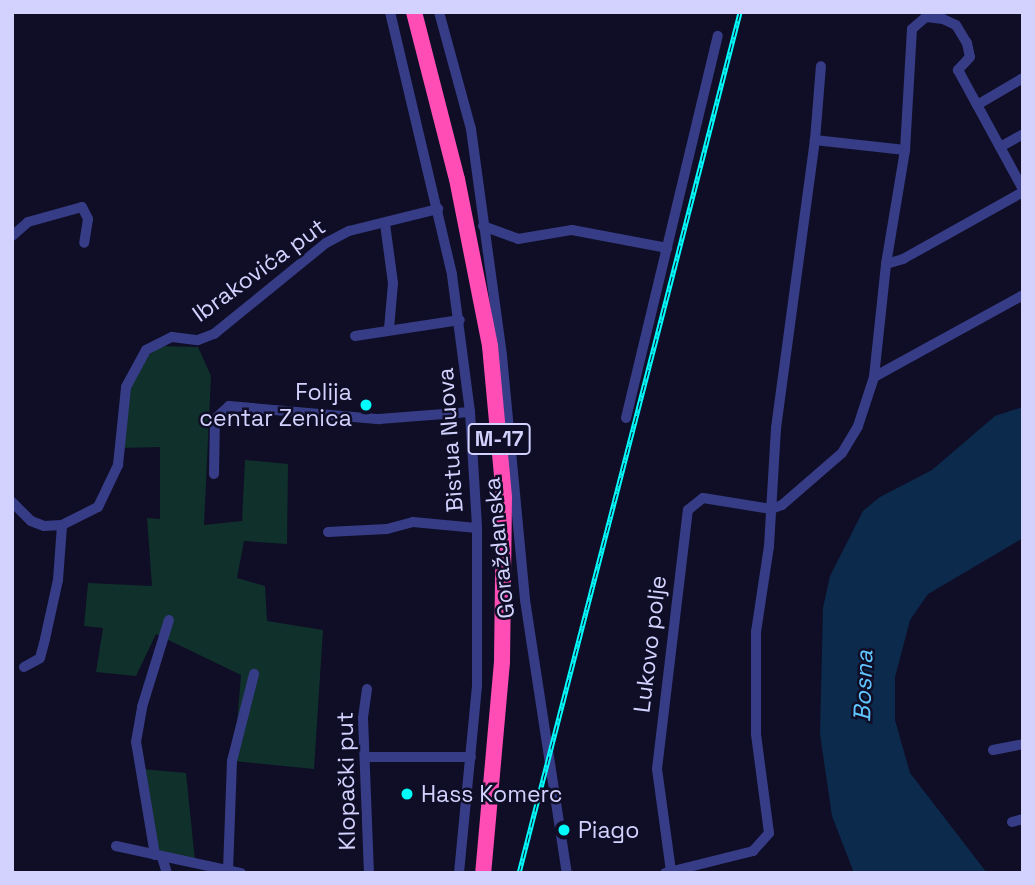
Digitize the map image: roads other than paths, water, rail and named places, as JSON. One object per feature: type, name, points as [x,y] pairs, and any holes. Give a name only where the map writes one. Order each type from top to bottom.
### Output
[{"type":"highway","name":"M-17","points":[[414,12],[457,179],[490,346],[504,498],[500,697],[483,873]]},
{"type":"street","name":"Bistua Nuova","points":[[390,12],[438,209],[460,320],[470,412],[477,528],[478,660],[459,873]]},
{"type":"street","name":"Goraždanska","points":[[439,12],[471,129],[502,356],[525,600],[567,873]]},
{"type":"street","points":[[771,509],[842,453],[858,426],[874,377],[886,264],[905,150],[912,29],[926,17],[956,25],[970,57],[958,70],[1023,190],[903,259],[886,264]]},
{"type":"street","points":[[626,418],[718,36]]},
{"type":"street","name":"Lukovo polje","points":[[771,509],[703,498],[688,510],[657,769],[668,872],[712,868],[753,851],[769,833],[756,734],[755,672],[771,509],[776,428],[815,140],[821,66]]},
{"type":"street","points":[[977,105],[1023,78]]},
{"type":"street","points":[[1000,147],[1023,134]]},
{"type":"street","points":[[815,140],[905,150]]},
{"type":"street","points":[[12,236],[28,222],[82,207],[88,219],[84,243]]},
{"type":"street","name":"Ibrakovića put","points":[[62,525],[98,507],[110,487],[118,465],[126,387],[146,350],[172,337],[198,340],[214,334],[326,243],[361,227],[385,224],[438,209]]},
{"type":"street","points":[[385,224],[393,283],[389,329]]},
{"type":"street","points":[[483,226],[518,239],[572,230],[667,248]]},
{"type":"street","points":[[874,377],[1023,295]]},
{"type":"street","points":[[355,336],[460,320]]},
{"type":"street","points":[[215,474],[215,419],[229,406],[379,419],[470,412]]},
{"type":"street","points":[[12,502],[31,520],[62,525],[58,580],[40,658],[24,667]]},
{"type":"street","points":[[328,533],[387,529],[413,522],[477,528]]},
{"type":"street","points":[[167,873],[159,856],[136,742],[142,707],[169,620]]},
{"type":"street","points":[[228,870],[232,761],[254,674]]},
{"type":"street","name":"Klopački put","points":[[367,689],[369,873]]},
{"type":"street","points":[[993,750],[1023,744]]},
{"type":"street","points":[[367,757],[471,757]]},
{"type":"street","points":[[116,846],[242,873]]},
{"type":"water","name":"Bosna","points":[[1023,407],[1023,538],[928,594],[910,620],[895,677],[895,720],[910,773],[987,873],[854,873],[832,816],[820,734],[823,608],[830,576],[863,511],[880,497],[932,470],[995,416]]},
{"type":"railway","points":[[519,873],[740,12]]},
{"type":"place","name":"Folija centar Zenica","points":[[366,405]]},
{"type":"place","name":"Hass Komerc","points":[[407,794]]},
{"type":"place","name":"Piago","points":[[564,830]]}]
